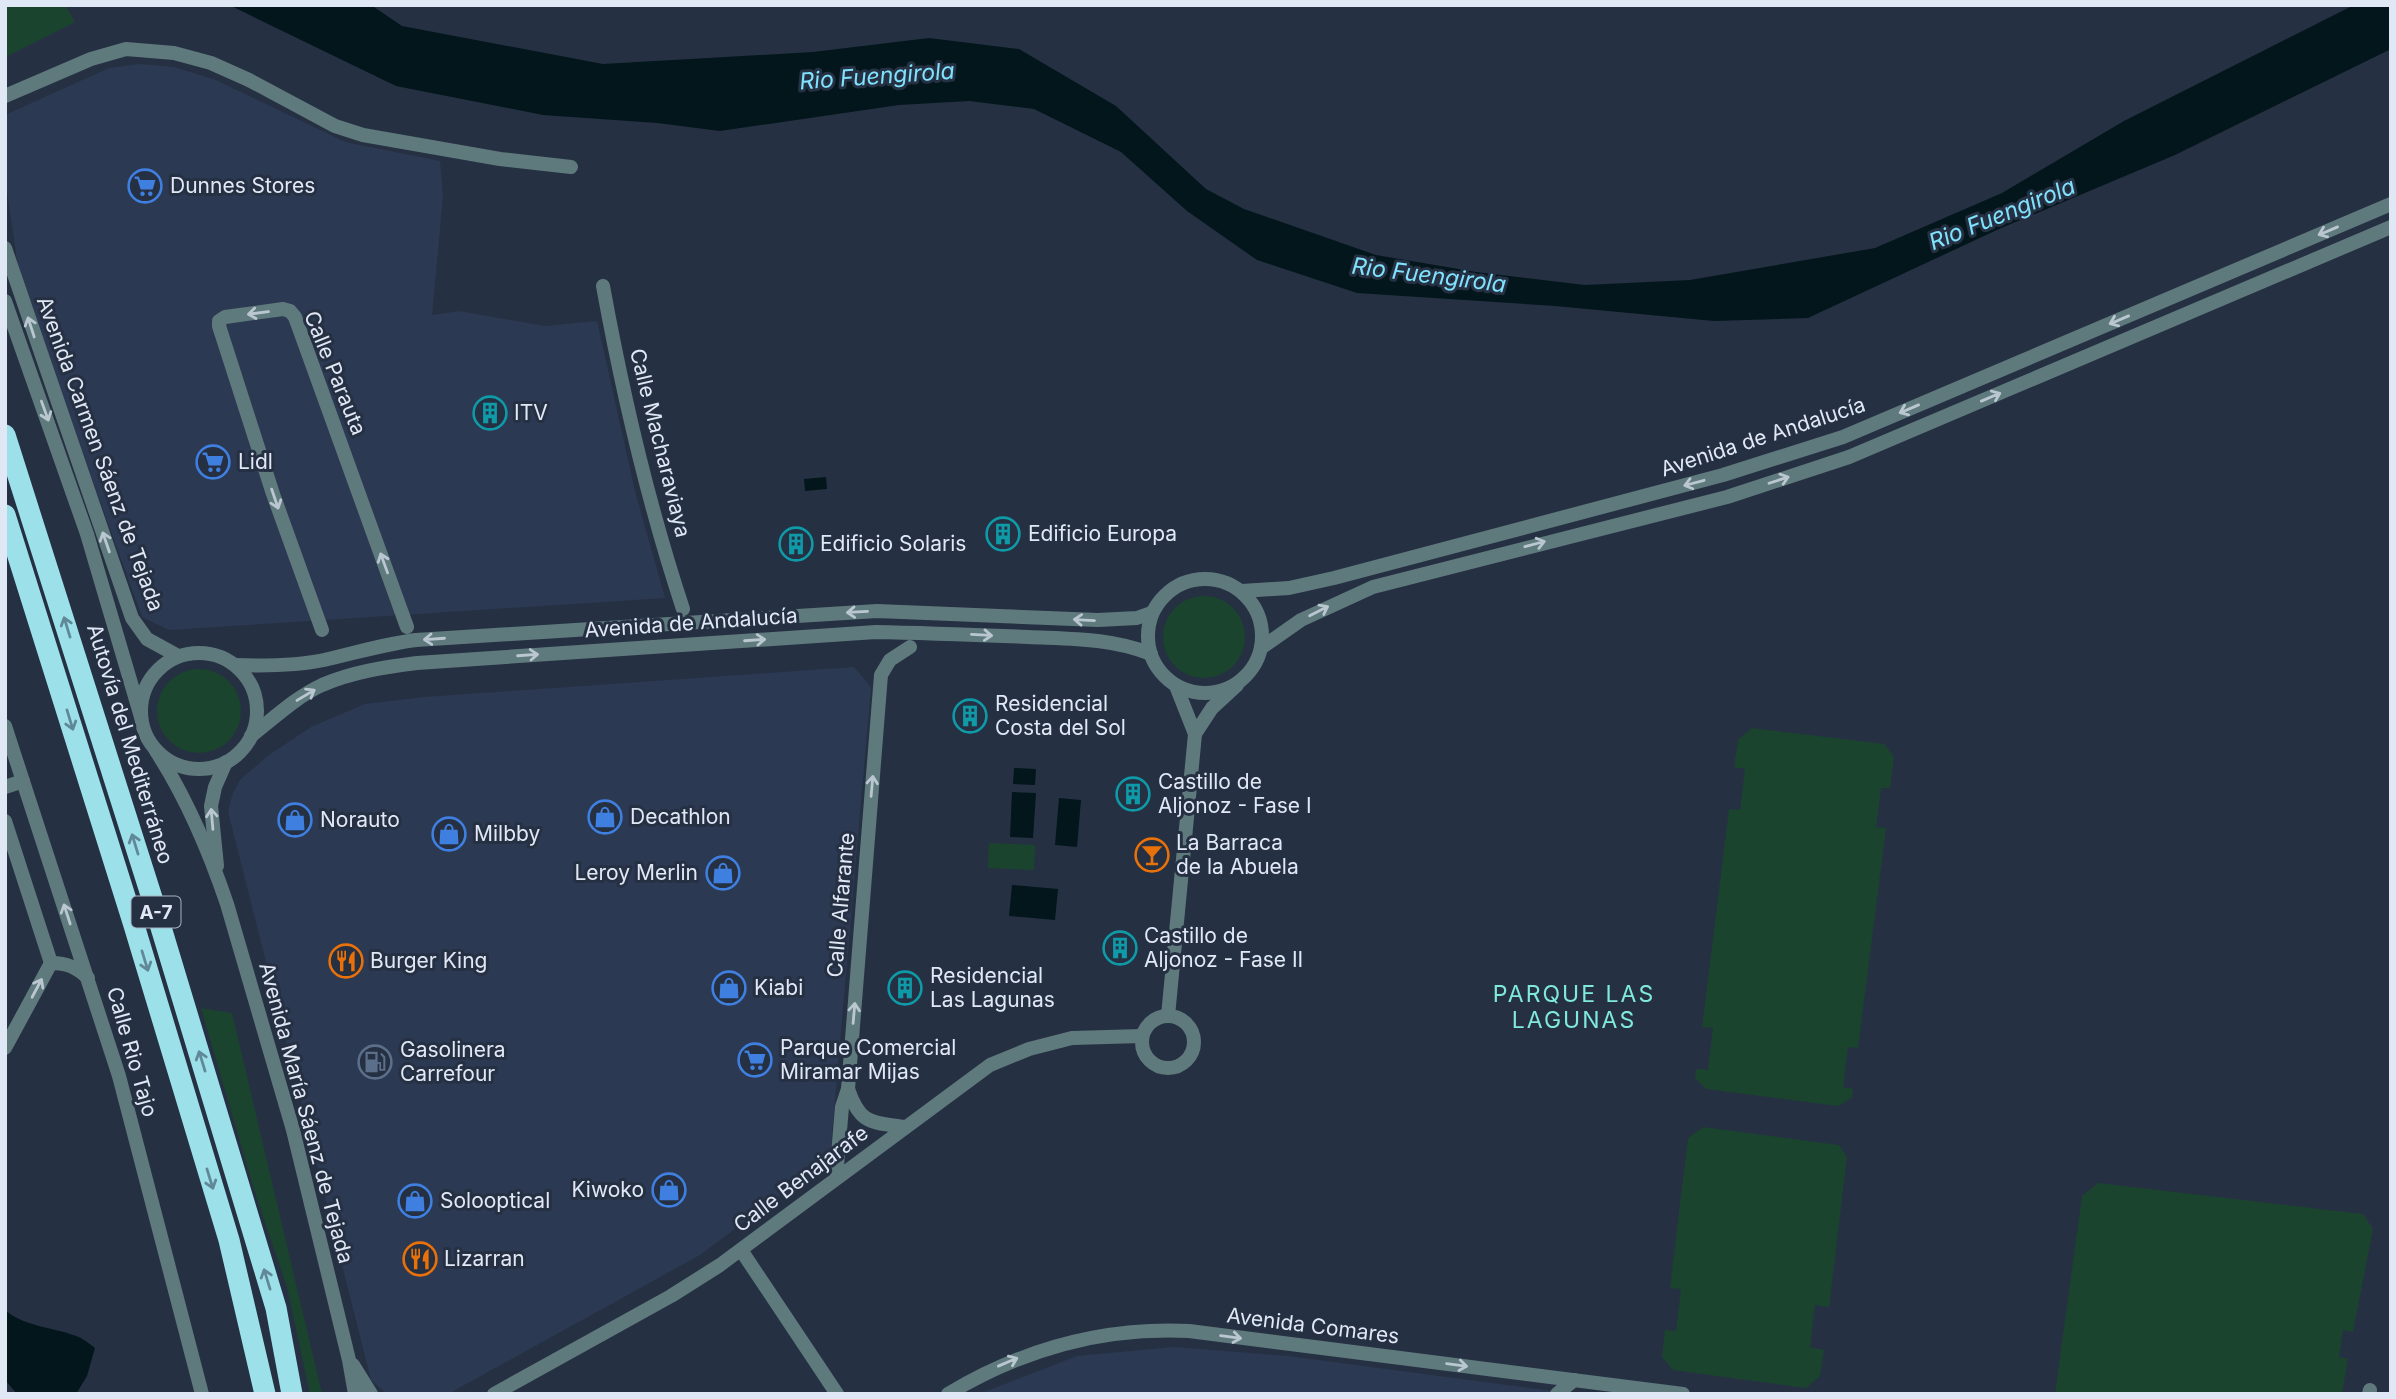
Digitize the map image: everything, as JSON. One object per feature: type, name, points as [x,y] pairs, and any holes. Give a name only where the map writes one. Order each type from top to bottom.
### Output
[{"type":"highway","name":"Autovía del Mediterráneo","points":[[5,435],[153,901],[276,1308],[292,1394]]},
{"type":"highway","name":"A-7","points":[[5,515],[134,922],[229,1240],[265,1394]]},
{"type":"highway","points":[[276,1308],[306,1394]]},
{"type":"highway","points":[[253,1335],[257,1394]]},
{"type":"street","points":[[5,96],[91,59],[126,49],[174,53],[211,64],[248,80],[335,126],[363,135],[500,159],[572,167]]},
{"type":"street","name":"Avenida de Andalucía","points":[[1241,591],[1289,588],[1334,579],[1723,475],[1843,437],[2391,204]]},
{"type":"street","name":"Avenida de Andalucía","points":[[1261,648],[1301,620],[1373,587],[1727,496],[1849,457],[2391,227]]},
{"type":"street","name":"Avenida Carmen Sáenz de Tejada","points":[[5,248],[132,618],[147,639],[178,656]]},
{"type":"street","name":"Calle Macharaviaya","points":[[603,286],[626,406],[642,472],[683,609]]},
{"type":"street","name":"Avenida Carmen Sáenz de Tejada","points":[[5,300],[87,534],[141,717]]},
{"type":"street","name":"Calle Parauta","points":[[322,630],[273,494],[219,326],[219,321],[225,317],[283,309],[290,311],[295,317],[407,627]]},
{"type":"street","points":[[1168,1016],[1195,734],[1176,686],[1154,664],[1148,645],[1148,625],[1151,613],[1168,592],[1185,582],[1205,578],[1224,582],[1241,591],[1255,606],[1261,622],[1261,648],[1259,658],[1250,673],[1212,708],[1195,734]]},
{"type":"street","name":"Avenida de Andalucía","points":[[235,665],[272,665],[321,660],[382,644],[416,640],[863,612],[934,612],[1098,620],[1137,618],[1151,613]]},
{"type":"street","name":"Avenida de Andalucía","points":[[251,736],[295,701],[322,685],[370,669],[417,663],[876,632],[1088,640],[1121,644],[1151,654]]},
{"type":"street","name":"Calle Alfarante","points":[[836,1178],[842,1107],[848,1089],[881,675],[890,660],[910,647]]},
{"type":"street","points":[[198,652],[216,655],[235,665],[248,680],[256,699],[257,718],[251,736],[241,751],[226,762],[208,768],[189,768],[171,762],[156,751],[146,735],[141,717],[141,698],[148,681],[160,666],[178,656],[198,652]]},
{"type":"street","points":[[1176,686],[1203,694],[1220,692],[1237,685]]},
{"type":"street","name":"Calle Rio Tajo","points":[[5,726],[119,1076],[202,1394]]},
{"type":"street","name":"Avenida María Sáenz de Tejada","points":[[156,751],[174,779],[218,878],[293,1130],[355,1394]]},
{"type":"street","name":"Avenida María Sáenz de Tejada","points":[[218,878],[211,806],[215,787],[226,762]]},
{"type":"street","points":[[5,787],[23,781]]},
{"type":"street","points":[[5,821],[51,963],[5,1048]]},
{"type":"street","points":[[51,963],[69,964],[89,979]]},
{"type":"street","points":[[1168,1016],[1185,1022],[1194,1037],[1195,1046],[1186,1062],[1171,1069],[1154,1065],[1143,1053],[1142,1036],[1151,1022],[1168,1016]]},
{"type":"street","name":"Calle Benajarafe","points":[[494,1394],[671,1296],[741,1250],[990,1065],[1029,1049],[1072,1038],[1142,1036]]},
{"type":"street","points":[[848,1089],[855,1110],[871,1123],[904,1127]]},
{"type":"street","points":[[741,1250],[837,1394]]},
{"type":"street","name":"Avenida Comares","points":[[948,1394],[984,1373],[1030,1353],[1080,1339],[1165,1330],[1683,1394]]},
{"type":"street","name":"Avenida María Sáenz de Tejada","points":[[349,1360],[371,1394]]},
{"type":"street","points":[[1557,1394],[1574,1380]]},
{"type":"shaded area","points":[[140,64],[174,67],[216,80],[345,142],[440,161],[443,197],[432,315],[459,311],[545,326],[597,321],[635,491],[665,598],[169,630],[142,617],[20,280],[5,178],[5,115],[109,68]]},
{"type":"shaded area","points":[[854,667],[871,687],[830,1158],[700,1255],[448,1394],[387,1394],[371,1380],[228,811],[240,780],[269,755],[311,727],[365,704],[424,697]]},
{"type":"shaded area","points":[[1174,1347],[1288,1356],[1574,1394],[979,1394],[1077,1356]]},
{"type":"green space","points":[[5,5],[65,5],[75,22],[5,57]]},
{"type":"green space","points":[[1196,596],[1212,596],[1227,603],[1238,614],[1245,629],[1242,653],[1233,666],[1212,678],[1196,678],[1181,671],[1170,660],[1163,645],[1163,629],[1170,614],[1181,603]]},
{"type":"green space","points":[[199,669],[215,672],[229,681],[238,695],[241,711],[238,727],[229,741],[215,750],[199,753],[183,750],[169,741],[160,727],[157,711],[160,695],[169,681],[183,672]]},
{"type":"green space","points":[[1752,728],[1884,744],[1894,757],[1890,788],[1881,788],[1876,827],[1886,828],[1858,1048],[1848,1047],[1843,1087],[1853,1089],[1852,1098],[1838,1106],[1706,1089],[1695,1078],[1696,1069],[1708,1070],[1713,1028],[1702,1027],[1729,809],[1740,810],[1745,769],[1734,767],[1738,740]]},
{"type":"green space","points":[[989,843],[1035,845],[1034,870],[988,868]]},
{"type":"green space","points":[[201,1008],[232,1013],[322,1394],[310,1394],[287,1287],[256,1196]]},
{"type":"green space","points":[[1703,1127],[1839,1145],[1847,1157],[1829,1307],[1815,1305],[1810,1347],[1824,1350],[1820,1376],[1806,1388],[1673,1370],[1662,1357],[1665,1330],[1676,1331],[1681,1289],[1670,1288],[1688,1138]]},
{"type":"green space","points":[[2098,1183],[2363,1214],[2373,1229],[2353,1332],[2343,1330],[2339,1357],[2348,1359],[2342,1394],[2055,1394],[2082,1196]]},
{"type":"water","name":"Rio Fuengirola","points":[[229,5],[371,5],[402,26],[603,64],[813,52],[929,38],[1019,49],[1116,106],[1206,189],[1244,209],[1376,255],[1476,272],[1585,285],[1690,280],[1875,248],[2002,193],[2124,121],[2354,5],[2391,5],[2391,49],[2175,155],[1999,229],[1808,318],[1714,321],[1555,306],[1357,293],[1257,260],[1187,211],[1121,152],[1034,109],[969,101],[899,105],[720,131],[657,123],[543,115],[396,86]]},
{"type":"water","points":[[826,477],[827,489],[805,491],[804,479]]},
{"type":"water","points":[[1014,768],[1036,769],[1035,785],[1013,784]]},
{"type":"water","points":[[1012,792],[1036,793],[1033,838],[1010,837]]},
{"type":"water","points":[[1059,798],[1081,800],[1077,847],[1055,845]]},
{"type":"water","points":[[1012,885],[1058,889],[1055,920],[1009,916]]},
{"type":"water","points":[[5,1310],[32,1324],[81,1338],[95,1348],[87,1376],[76,1394],[17,1394],[5,1380]]},
{"type":"place","name":"Dunnes Stores","points":[[145,186]]},
{"type":"place","name":"ITV","points":[[490,413]]},
{"type":"place","name":"Lidl","points":[[213,462]]},
{"type":"place","name":"Edificio Europa","points":[[1003,534]]},
{"type":"place","name":"Edificio Solaris","points":[[796,544]]},
{"type":"place","name":"Residencial Costa del Sol","points":[[970,716]]},
{"type":"place","name":"Castillo de Aljonoz - Fase I","points":[[1133,794]]},
{"type":"place","name":"Decathlon","points":[[605,817]]},
{"type":"place","name":"Norauto","points":[[295,820]]},
{"type":"place","name":"Milbby","points":[[449,834]]},
{"type":"place","name":"La Barraca de la Abuela","points":[[1152,855]]},
{"type":"place","name":"Leroy Merlin","points":[[723,873]]},
{"type":"place","name":"Castillo de Aljonoz - Fase II","points":[[1120,948]]},
{"type":"place","name":"Burger King","points":[[346,961]]},
{"type":"place","name":"Kiabi","points":[[729,988]]},
{"type":"place","name":"Residencial Las Lagunas","points":[[905,988]]},
{"type":"place","name":"Parque Comercial Miramar Mijas","points":[[755,1060]]},
{"type":"place","name":"Gasolinera Carrefour","points":[[375,1062]]},
{"type":"place","name":"Kiwoko","points":[[669,1190]]},
{"type":"place","name":"Solooptical","points":[[415,1201]]},
{"type":"place","name":"Lizarran","points":[[420,1259]]},
{"type":"district","name":"PARQUE LAS LAGUNAS","points":[[1574,1007]]}]
